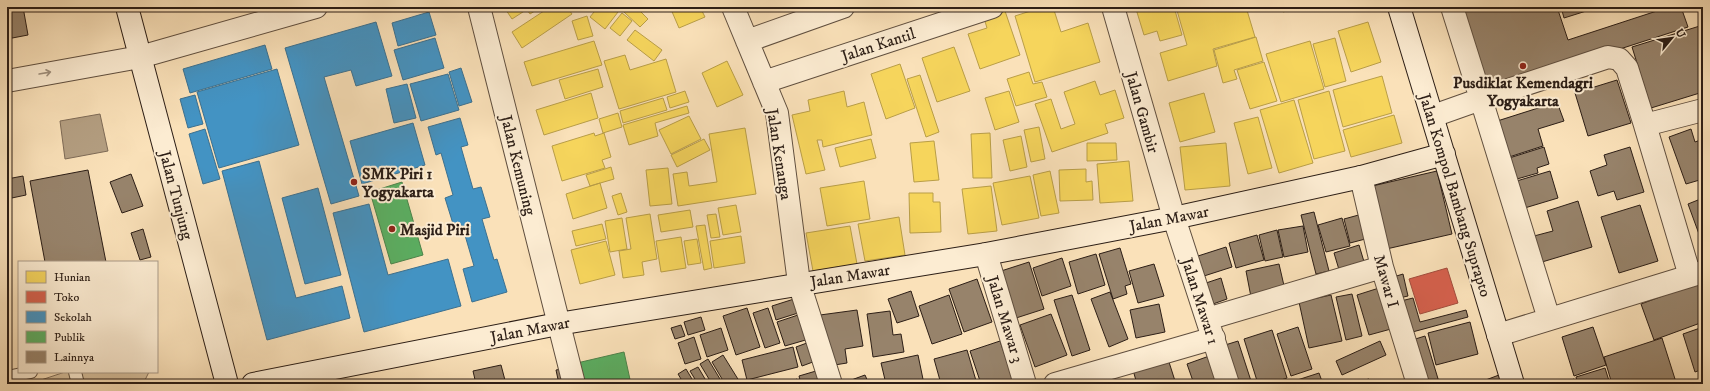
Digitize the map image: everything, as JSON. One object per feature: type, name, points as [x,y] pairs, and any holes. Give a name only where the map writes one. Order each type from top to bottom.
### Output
[{"type":"street","name":"Jalan Tunjung","points":[[127,7],[227,384]]},
{"type":"street","points":[[7,80],[140,57],[316,7]]},
{"type":"street","name":"Jalan Kemuning","points":[[479,7],[574,384]]},
{"type":"street","name":"Jalan Kenanga","points":[[733,7],[776,114],[799,283],[831,384]]},
{"type":"street","points":[[747,41],[843,7]]},
{"type":"street","name":"Jalan Kantil","points":[[764,82],[992,7]]},
{"type":"street","name":"Jalan Gambir","points":[[1113,7],[1174,218]]},
{"type":"street","name":"Jalan Kompol Bambang Suprapto","points":[[1399,7],[1433,116],[1512,384]]},
{"type":"street","points":[[1452,7],[1549,319]]},
{"type":"street","points":[[1433,116],[1608,58],[1619,59],[1627,68],[1645,125],[1697,274],[1498,335]]},
{"type":"street","points":[[1645,125],[1703,110]]},
{"type":"street","name":"Jalan Mawar","points":[[253,384],[280,381],[558,324],[799,283],[986,254],[1174,218],[1361,177],[1444,154]]},
{"type":"street","name":"Mawar I","points":[[1361,177],[1382,267],[1418,384]]},
{"type":"street","name":"Jalan Mawar 1","points":[[1174,218],[1228,384]]},
{"type":"street","name":"Jalan Mawar 3","points":[[986,254],[1025,384]]},
{"type":"street","points":[[1055,384],[1382,267]]},
{"type":"lane","points":[[7,377],[26,373]]},
{"type":"lane","points":[[75,373],[78,384]]},
{"type":"shaded area","points":[[100,114],[108,151],[65,159],[60,121]]},
{"type":"shaded area","points":[[62,373],[148,373],[143,384],[29,384]]},
{"type":"building: Hunian","points":[[504,7],[524,7],[526,10],[512,19]]},
{"type":"building: Hunian","points":[[525,7],[541,7],[530,14]]},
{"type":"building: Hunian","points":[[550,7],[567,7],[572,14],[522,48],[512,32]]},
{"type":"building: Hunian","points":[[598,7],[612,7],[618,12],[605,29],[590,17]]},
{"type":"building: Hunian","points":[[628,7],[636,7],[648,19],[640,27],[624,12]]},
{"type":"building: Hunian","points":[[670,7],[700,7],[705,17],[679,28]]},
{"type":"building: Hunian","points":[[1043,7],[1053,7],[1061,32],[1088,23],[1100,62],[1035,82],[1015,16]]},
{"type":"building: Hunian","points":[[1144,7],[1174,7],[1182,35],[1160,41],[1157,31],[1144,35],[1136,9]]},
{"type":"building: Hunian","points":[[1176,7],[1202,7],[1202,9],[1246,7],[1255,37],[1213,49],[1217,66],[1168,81],[1160,53],[1187,45]]},
{"type":"building: Hunian","points":[[1282,7],[1301,7],[1283,12]]},
{"type":"building: Hunian","points":[[1005,11],[1020,55],[980,69],[968,34],[987,28],[984,18]]},
{"type":"building: Hunian","points":[[622,13],[632,21],[620,36],[610,28]]},
{"type":"building: Hunian","points":[[587,16],[593,36],[578,40],[572,21]]},
{"type":"building: Hunian","points":[[1368,22],[1381,62],[1351,72],[1338,31]]},
{"type":"building: Hunian","points":[[635,30],[662,50],[654,61],[627,40]]},
{"type":"building: Hunian","points":[[1256,37],[1263,61],[1234,70],[1237,79],[1223,83],[1214,50]]},
{"type":"building: Hunian","points":[[1335,38],[1346,81],[1325,87],[1313,44]]},
{"type":"building: Hunian","points":[[594,41],[602,65],[532,86],[524,62]]},
{"type":"building: Hunian","points":[[1310,41],[1324,89],[1281,102],[1266,54]]},
{"type":"building: Hunian","points":[[954,47],[970,91],[937,102],[922,58]]},
{"type":"building: Hunian","points":[[625,55],[630,70],[666,59],[676,92],[619,109],[604,61]]},
{"type":"building: Hunian","points":[[727,61],[743,95],[717,107],[702,73]]},
{"type":"building: Hunian","points":[[1264,62],[1277,101],[1250,109],[1237,70]]},
{"type":"building: Hunian","points":[[900,64],[915,108],[886,119],[871,74]]},
{"type":"building: Hunian","points":[[598,69],[603,87],[565,99],[559,80]]},
{"type":"building: Hunian","points":[[1029,72],[1033,84],[1042,82],[1047,97],[1016,106],[1007,79]]},
{"type":"building: Hunian","points":[[920,75],[939,132],[926,137],[907,79]]},
{"type":"building: Hunian","points":[[1382,76],[1392,113],[1343,127],[1333,90]]},
{"type":"building: Hunian","points":[[1095,81],[1100,95],[1115,90],[1124,118],[1105,124],[1108,133],[1052,152],[1035,104],[1051,99],[1061,129],[1075,124],[1064,92]]},
{"type":"building: Hunian","points":[[685,91],[689,102],[670,108],[667,97]]},
{"type":"building: Hunian","points":[[844,91],[847,107],[864,102],[872,135],[823,147],[822,140],[817,140],[825,170],[806,174],[792,115],[810,111],[808,100]]},
{"type":"building: Hunian","points":[[1009,91],[1019,122],[995,130],[985,98]]},
{"type":"building: Hunian","points":[[1329,91],[1345,151],[1314,159],[1298,100]]},
{"type":"building: Hunian","points":[[591,93],[598,118],[544,135],[536,110]]},
{"type":"building: Hunian","points":[[1204,93],[1215,132],[1180,142],[1169,103]]},
{"type":"building: Hunian","points":[[663,98],[667,110],[623,123],[620,111]]},
{"type":"building: Hunian","points":[[1294,100],[1313,163],[1279,173],[1260,110]]},
{"type":"building: Hunian","points":[[687,106],[689,113],[655,123],[658,136],[629,145],[623,125]]},
{"type":"building: Hunian","points":[[618,113],[622,127],[603,133],[599,119]]},
{"type":"building: Hunian","points":[[1394,115],[1402,143],[1351,157],[1343,130]]},
{"type":"building: Hunian","points":[[689,116],[701,139],[671,154],[659,130]]},
{"type":"building: Hunian","points":[[1258,117],[1272,168],[1248,174],[1234,123]]},
{"type":"building: Hunian","points":[[1039,127],[1045,159],[1031,162],[1024,130]]},
{"type":"building: Hunian","points":[[745,128],[756,194],[678,206],[673,174],[687,172],[689,186],[717,182],[709,134]]},
{"type":"building: Hunian","points":[[594,133],[595,136],[604,133],[611,157],[602,160],[605,168],[562,181],[552,146]]},
{"type":"building: Hunian","points":[[990,133],[992,178],[973,178],[971,134]]},
{"type":"building: Hunian","points":[[1021,136],[1027,167],[1010,171],[1003,140]]},
{"type":"building: Hunian","points":[[704,139],[710,150],[677,167],[671,155]]},
{"type":"building: Hunian","points":[[871,139],[876,158],[840,167],[835,148]]},
{"type":"building: Hunian","points":[[934,141],[939,180],[914,182],[910,143]]},
{"type":"building: Hunian","points":[[1087,143],[1116,143],[1117,160],[1087,161]]},
{"type":"building: Hunian","points":[[1226,143],[1230,186],[1185,190],[1180,147]]},
{"type":"building: Hunian","points":[[1129,161],[1133,201],[1100,203],[1097,164]]},
{"type":"building: Hunian","points":[[611,167],[614,179],[590,186],[586,175]]},
{"type":"building: Hunian","points":[[668,168],[672,204],[650,206],[646,170]]},
{"type":"building: Hunian","points":[[1086,169],[1086,182],[1092,181],[1093,200],[1060,201],[1059,170]]},
{"type":"building: Hunian","points":[[1050,171],[1059,213],[1041,216],[1033,175]]},
{"type":"building: Hunian","points":[[1030,176],[1039,218],[1002,225],[993,183]]},
{"type":"building: Hunian","points":[[864,181],[870,219],[827,226],[820,188]]},
{"type":"building: Hunian","points":[[600,183],[607,208],[573,219],[566,194]]},
{"type":"building: Hunian","points":[[991,186],[997,231],[968,234],[962,189]]},
{"type":"building: Hunian","points":[[621,193],[627,212],[618,215],[612,196]]},
{"type":"building: Hunian","points":[[909,193],[933,193],[933,202],[940,202],[941,232],[910,233]]},
{"type":"building: Hunian","points":[[736,205],[741,232],[723,235],[718,208]]},
{"type":"building: Hunian","points":[[690,210],[693,227],[661,232],[658,215]]},
{"type":"building: Hunian","points":[[650,214],[657,259],[642,262],[644,275],[623,278],[619,251],[631,249],[626,218]]},
{"type":"building: Hunian","points":[[716,214],[720,237],[711,238],[707,215]]},
{"type":"building: Hunian","points":[[899,217],[905,255],[865,261],[858,224]]},
{"type":"building: Hunian","points":[[622,218],[627,249],[610,252],[605,221]]},
{"type":"building: Hunian","points":[[602,224],[606,239],[576,246],[572,231]]},
{"type":"building: Hunian","points":[[705,225],[712,268],[704,270],[696,226]]},
{"type":"building: Hunian","points":[[850,226],[857,264],[813,271],[806,233]]},
{"type":"building: Hunian","points":[[741,236],[745,263],[714,268],[710,241]]},
{"type":"building: Hunian","points":[[681,237],[686,268],[661,272],[656,241]]},
{"type":"building: Hunian","points":[[697,239],[701,263],[688,265],[684,241]]},
{"type":"building: Hunian","points":[[606,241],[615,275],[580,284],[571,250]]},
{"type":"building: Toko","points":[[1447,268],[1458,303],[1420,314],[1409,279]]},
{"type":"building: Sekolah","points":[[429,12],[436,35],[398,46],[392,23]]},
{"type":"building: Sekolah","points":[[376,22],[392,76],[356,86],[351,70],[324,77],[359,196],[331,204],[285,48]]},
{"type":"building: Sekolah","points":[[435,38],[444,68],[403,80],[394,50]]},
{"type":"building: Sekolah","points":[[265,45],[272,69],[190,93],[183,69]]},
{"type":"building: Sekolah","points":[[461,68],[472,102],[459,106],[449,72]]},
{"type":"building: Sekolah","points":[[277,69],[299,145],[219,168],[197,92]]},
{"type":"building: Sekolah","points":[[448,74],[459,110],[421,121],[410,84]]},
{"type":"building: Sekolah","points":[[407,84],[416,118],[394,123],[386,89]]},
{"type":"building: Sekolah","points":[[195,95],[203,124],[188,128],[180,99]]},
{"type":"building: Sekolah","points":[[460,118],[468,145],[461,147],[473,189],[481,187],[490,217],[482,219],[494,260],[497,259],[507,292],[472,302],[463,269],[474,266],[462,225],[454,227],[445,198],[453,195],[441,153],[436,155],[428,127]]},
{"type":"building: Sekolah","points":[[413,123],[425,165],[362,184],[350,141]]},
{"type":"building: Sekolah","points":[[205,129],[220,179],[203,184],[189,134]]},
{"type":"building: Sekolah","points":[[259,161],[296,298],[342,286],[350,318],[267,340],[222,171]]},
{"type":"building: Sekolah","points":[[318,188],[341,275],[305,284],[282,198]]},
{"type":"building: Sekolah","points":[[369,204],[388,275],[448,259],[461,306],[364,332],[333,213]]},
{"type":"building: Publik","points":[[402,182],[423,255],[391,264],[370,192]]},
{"type":"building: Publik","points":[[624,352],[631,384],[581,384],[577,363]]},
{"type":"building: Lainnya","points":[[7,7],[23,7],[28,35],[7,39]]},
{"type":"building: Lainnya","name":"Pusdiklat Kemendagri Yogyakarta","points":[[1459,7],[1557,7],[1568,40],[1669,7],[1681,7],[1688,27],[1487,92]]},
{"type":"building: Lainnya","points":[[1561,7],[1599,7],[1564,18]]},
{"type":"building: Lainnya","points":[[1703,25],[1703,92],[1651,108],[1632,47]]},
{"type":"building: Lainnya","points":[[1617,80],[1631,123],[1588,136],[1575,93]]},
{"type":"building: Lainnya","points":[[1557,102],[1564,121],[1538,129],[1543,146],[1503,159],[1491,123]]},
{"type":"building: Lainnya","points":[[1691,129],[1695,142],[1703,139],[1703,179],[1686,184],[1669,137]]},
{"type":"building: Lainnya","points":[[1544,147],[1549,164],[1537,168],[1538,173],[1510,181],[1503,160]]},
{"type":"building: Lainnya","points":[[1630,147],[1644,192],[1617,200],[1614,191],[1598,196],[1590,171],[1607,165],[1604,155]]},
{"type":"building: Lainnya","points":[[88,170],[106,261],[45,261],[30,181]]},
{"type":"building: Lainnya","points":[[1437,171],[1452,234],[1382,250],[1368,187]]},
{"type":"building: Lainnya","points":[[1550,171],[1558,198],[1518,210],[1510,183]]},
{"type":"building: Lainnya","points":[[131,174],[143,206],[122,213],[110,182]]},
{"type":"building: Lainnya","points":[[23,176],[26,195],[7,199],[7,179]]},
{"type":"building: Lainnya","points":[[1703,198],[1703,245],[1688,204]]},
{"type":"building: Lainnya","points":[[1578,201],[1592,247],[1542,262],[1534,236],[1553,231],[1547,211]]},
{"type":"building: Lainnya","points":[[1640,205],[1658,261],[1619,273],[1601,217]]},
{"type":"building: Lainnya","points":[[1314,212],[1329,271],[1316,274],[1301,215]]},
{"type":"building: Lainnya","points":[[1366,213],[1373,237],[1350,243],[1344,219]]},
{"type":"building: Lainnya","points":[[1342,218],[1350,246],[1326,252],[1318,225]]},
{"type":"building: Lainnya","points":[[1303,226],[1308,252],[1284,257],[1278,230]]},
{"type":"building: Lainnya","points":[[143,229],[151,257],[140,260],[131,233]]},
{"type":"building: Lainnya","points":[[1277,230],[1283,257],[1265,261],[1259,235]]},
{"type":"building: Lainnya","points":[[1257,235],[1264,260],[1236,268],[1229,243]]},
{"type":"building: Lainnya","points":[[1359,245],[1365,265],[1340,273],[1334,253]]},
{"type":"building: Lainnya","points":[[1226,247],[1232,267],[1204,276],[1198,256]]},
{"type":"building: Lainnya","points":[[1120,248],[1131,284],[1125,286],[1127,294],[1113,299],[1099,254]]},
{"type":"building: Lainnya","points":[[1096,254],[1105,285],[1078,294],[1069,262]]},
{"type":"building: Lainnya","points":[[1062,258],[1071,286],[1042,296],[1033,268]]},
{"type":"building: Lainnya","points":[[1029,262],[1044,309],[1013,319],[998,272]]},
{"type":"building: Lainnya","points":[[1154,264],[1164,296],[1138,303],[1129,271]]},
{"type":"building: Lainnya","points":[[1279,264],[1285,290],[1251,297],[1246,271]]},
{"type":"building: Lainnya","points":[[1403,274],[1408,296],[1395,299],[1390,278]]},
{"type":"building: Lainnya","points":[[1221,278],[1227,299],[1213,304],[1206,283]]},
{"type":"building: Lainnya","points":[[977,279],[992,322],[964,332],[949,289]]},
{"type":"building: Lainnya","points":[[1703,281],[1703,322],[1654,340],[1641,304]]},
{"type":"building: Lainnya","points":[[1379,288],[1391,329],[1369,335],[1357,295]]},
{"type":"building: Lainnya","points":[[911,291],[919,316],[897,323],[888,299]]},
{"type":"building: Lainnya","points":[[1110,292],[1128,339],[1109,347],[1091,299]]},
{"type":"building: Lainnya","points":[[1352,294],[1362,336],[1346,340],[1336,297]]},
{"type":"building: Lainnya","points":[[949,295],[962,334],[932,344],[919,306]]},
{"type":"building: Lainnya","points":[[1072,295],[1090,350],[1072,356],[1054,300]]},
{"type":"building: Lainnya","points":[[1331,295],[1342,341],[1309,348],[1299,302]]},
{"type":"building: Lainnya","points":[[1413,298],[1420,322],[1466,310],[1468,317],[1405,334],[1397,302]]},
{"type":"building: Lainnya","points":[[794,299],[798,313],[776,320],[772,306]]},
{"type":"building: Lainnya","points":[[1159,304],[1165,332],[1136,338],[1130,310]]},
{"type":"building: Lainnya","points":[[747,308],[760,347],[736,355],[723,316]]},
{"type":"building: Lainnya","points":[[768,308],[780,343],[765,348],[753,313]]},
{"type":"building: Lainnya","points":[[857,310],[863,346],[845,349],[847,363],[828,366],[820,315]]},
{"type":"building: Lainnya","points":[[890,311],[893,335],[901,334],[904,352],[873,357],[867,314]]},
{"type":"building: Lainnya","points":[[801,314],[809,339],[785,346],[777,322]]},
{"type":"building: Lainnya","points":[[1051,314],[1067,355],[1035,367],[1020,325]]},
{"type":"building: Lainnya","points":[[701,317],[705,330],[688,335],[684,322]]},
{"type":"building: Lainnya","points":[[1470,322],[1478,354],[1436,365],[1428,333]]},
{"type":"building: Lainnya","points":[[681,325],[685,336],[675,339],[671,328]]},
{"type":"building: Lainnya","points":[[1298,327],[1312,369],[1291,376],[1277,334]]},
{"type":"building: Lainnya","points":[[1593,327],[1606,365],[1574,376],[1562,337]]},
{"type":"building: Lainnya","points":[[1703,327],[1703,369],[1695,372],[1683,334]]},
{"type":"building: Lainnya","points":[[721,328],[728,350],[707,357],[700,335]]},
{"type":"building: Lainnya","points":[[1272,330],[1287,378],[1269,384],[1258,384],[1244,339]]},
{"type":"building: Lainnya","points":[[1425,336],[1439,382],[1430,384],[1421,384],[1409,341]]},
{"type":"building: Lainnya","points":[[694,337],[701,359],[685,364],[678,343]]},
{"type":"building: Lainnya","points":[[1662,338],[1675,379],[1661,384],[1612,384],[1604,357]]},
{"type":"building: Lainnya","points":[[815,340],[821,359],[802,366],[796,347]]},
{"type":"building: Lainnya","points":[[1000,341],[1014,382],[1006,384],[981,384],[970,351]]},
{"type":"building: Lainnya","points":[[1238,341],[1252,384],[1234,384],[1222,346]]},
{"type":"building: Lainnya","points":[[1380,341],[1386,355],[1342,375],[1336,361]]},
{"type":"building: Lainnya","points":[[793,347],[798,367],[747,380],[742,360]]},
{"type":"building: Lainnya","points":[[967,350],[977,384],[941,384],[934,359]]},
{"type":"building: Lainnya","points":[[723,355],[741,384],[725,384],[712,362]]},
{"type":"building: Lainnya","points":[[918,355],[924,384],[886,384],[881,363]]},
{"type":"building: Lainnya","points":[[1212,355],[1222,384],[1194,384],[1187,364]]},
{"type":"building: Lainnya","points":[[708,359],[723,384],[712,384],[700,364]]},
{"type":"building: Lainnya","points":[[1168,359],[1176,384],[1137,384],[1133,370]]},
{"type":"building: Lainnya","points":[[501,365],[506,384],[476,384],[473,371]]},
{"type":"building: Lainnya","points":[[698,367],[708,384],[698,384],[690,371]]},
{"type":"building: Lainnya","points":[[568,368],[571,384],[559,384],[556,370]]},
{"type":"building: Lainnya","points":[[1605,368],[1610,384],[1578,384],[1576,377]]},
{"type":"building: Lainnya","points":[[686,369],[695,384],[684,384],[678,374]]},
{"type":"building: Lainnya","points":[[816,371],[820,384],[801,384],[799,376]]},
{"type":"building: Lainnya","points":[[1319,373],[1323,384],[1285,384]]},
{"type":"building: Lainnya","points":[[865,375],[869,384],[856,384],[854,379]]},
{"type":"building: Lainnya","points":[[1499,375],[1502,384],[1475,384]]},
{"type":"building: Lainnya","points":[[797,379],[799,384],[782,384]]},
{"type":"building: Lainnya","points":[[854,379],[856,384],[843,384]]},
{"type":"building: Lainnya","points":[[1369,379],[1370,384],[1347,384]]},
{"type":"building: Lainnya","points":[[1574,379],[1576,384],[1559,384]]},
{"type":"building: Lainnya","points":[[553,381],[553,384],[537,384]]},
{"type":"place","name":"Pusdiklat Kemendagri Yogyakarta","points":[[1523,66]]},
{"type":"place","name":"SMK Piri 1 Yogyakarta","points":[[354,182]]},
{"type":"place","name":"Masjid Piri","points":[[392,229]]}]
